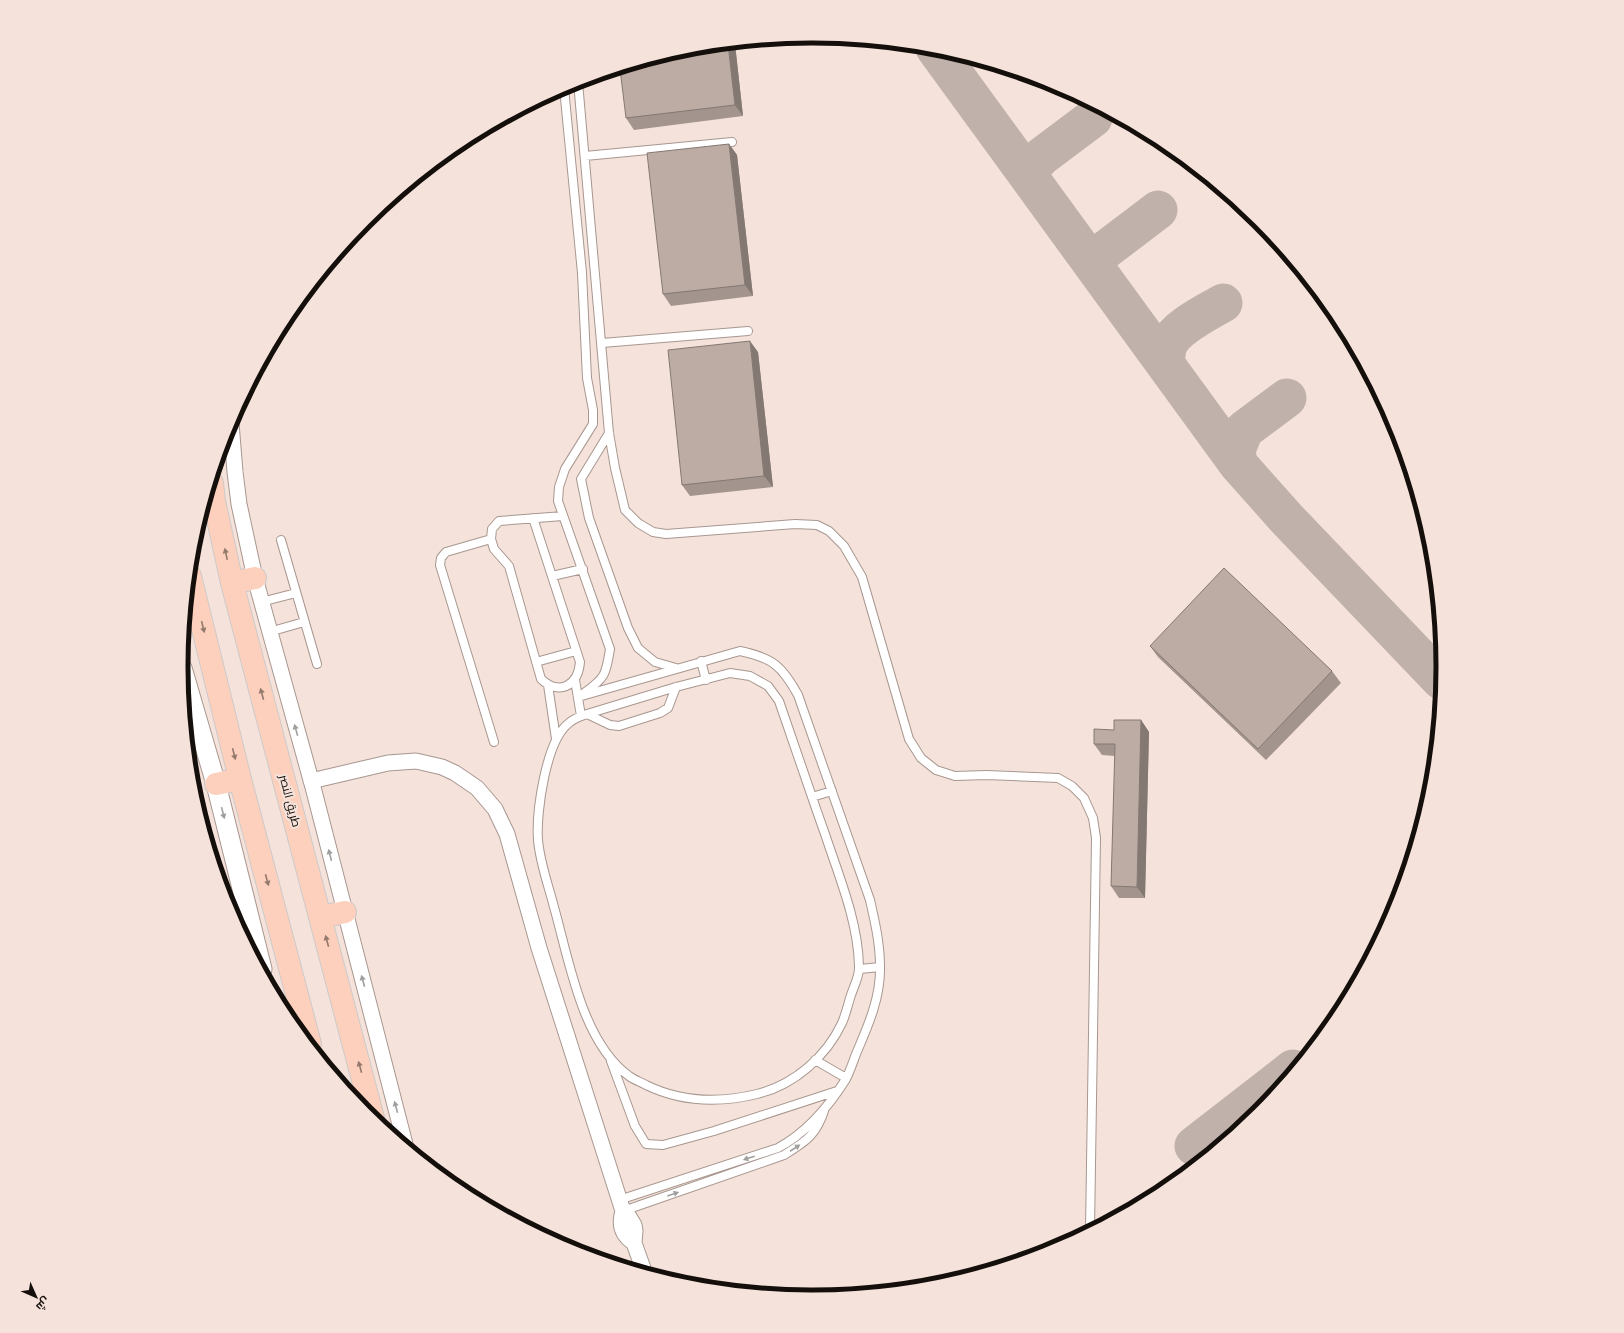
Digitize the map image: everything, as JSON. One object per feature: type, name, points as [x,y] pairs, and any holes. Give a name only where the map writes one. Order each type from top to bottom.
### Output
[{"type":"highway","name":"طريق النصر","points":[[213,494],[232,583],[370,1106]]},
{"type":"highway","points":[[232,583],[255,578]]},
{"type":"highway","points":[[193,590],[240,779],[307,1031]]},
{"type":"highway","points":[[216,784],[240,779]]},
{"type":"highway","points":[[321,917],[345,912]]},
{"type":"street","points":[[232,439],[234,472],[239,504],[255,578],[311,781],[403,1137]]},
{"type":"street","points":[[189,693],[216,784],[257,950]]},
{"type":"street","points":[[311,781],[388,763],[416,761],[436,765],[455,773],[478,788],[495,809],[507,834],[539,948],[621,1205],[634,1225],[634,1243],[642,1266]]},
{"type":"lane","points":[[578,88],[609,433],[615,468],[625,510],[638,522],[653,532],[666,534],[795,524],[817,525],[829,531],[844,546],[862,577],[909,739],[921,758],[936,770],[956,776],[994,775],[1058,778],[1072,786],[1084,798],[1093,818],[1096,838],[1090,1225]]},
{"type":"lane","points":[[565,94],[582,273],[587,378],[593,410],[593,424],[565,470],[559,487],[558,501],[610,649],[605,674],[599,682],[578,698]]},
{"type":"lane","points":[[584,156],[732,142]]},
{"type":"lane","points":[[602,344],[748,331]]},
{"type":"lane","points":[[609,433],[581,479],[589,518],[628,628],[638,648],[655,662],[676,668]]},
{"type":"lane","points":[[533,518],[580,662],[579,672],[575,680],[567,686],[558,688],[548,685],[541,678],[509,566],[494,549],[491,539],[492,529],[499,521],[533,518],[563,516]]},
{"type":"lane","points":[[491,539],[446,552],[441,558],[440,565],[494,742]]},
{"type":"lane","points":[[281,540],[317,664]]},
{"type":"lane","points":[[552,576],[583,569]]},
{"type":"lane","points":[[261,602],[296,593]]},
{"type":"lane","points":[[269,632],[304,622]]},
{"type":"lane","points":[[578,698],[740,650],[759,655],[776,664],[789,678],[798,695],[870,900],[878,935],[880,968],[876,1001],[868,1027],[846,1078],[826,1106],[815,1132],[804,1142],[784,1155],[621,1205]]},
{"type":"lane","points":[[536,662],[576,651]]},
{"type":"lane","points":[[701,661],[706,680]]},
{"type":"lane","points":[[730,673],[750,676],[768,686],[779,701],[840,878],[856,932],[860,969],[842,1022],[832,1040],[816,1060],[803,1072],[781,1086],[761,1093],[735,1099],[688,1098],[663,1093],[629,1077],[611,1058],[592,1031],[586,1017],[571,971],[540,857],[538,820],[541,794],[556,739],[568,723],[584,715],[676,687],[706,680],[730,673]]},
{"type":"lane","points":[[575,680],[578,698],[584,715],[610,725],[619,726],[660,713],[668,708],[676,687]]},
{"type":"lane","points":[[548,685],[556,739]]},
{"type":"lane","points":[[812,797],[832,791]]},
{"type":"lane","points":[[860,969],[880,968]]},
{"type":"lane","points":[[611,1058],[635,1126],[646,1144],[663,1145],[707,1133],[789,1108],[837,1091]]},
{"type":"lane","points":[[816,1060],[846,1078]]},
{"type":"building","points":[[729,48],[735,105],[626,118],[621,73],[651,64]]},
{"type":"building","points":[[729,144],[745,285],[663,294],[647,153]]},
{"type":"building","points":[[750,341],[764,476],[682,485],[668,350]]},
{"type":"building","points":[[1224,568],[1332,671],[1258,749],[1150,646]]},
{"type":"building","points":[[1114,720],[1141,720],[1137,887],[1111,886],[1115,744],[1094,744],[1094,729],[1114,730]]},
{"type":"taxiway","points":[[941,57],[1238,464],[1286,518],[1436,674]]},
{"type":"taxiway","points":[[1032,181],[1032,167],[1041,157],[1093,118]]},
{"type":"taxiway","points":[[1097,270],[1099,258],[1104,251],[1158,210]]},
{"type":"taxiway","points":[[1165,363],[1166,352],[1172,338],[1184,326],[1223,303]]},
{"type":"taxiway","points":[[1238,464],[1236,450],[1244,430],[1287,398]]},
{"type":"taxiway","points":[[1194,1146],[1280,1079]]}]
